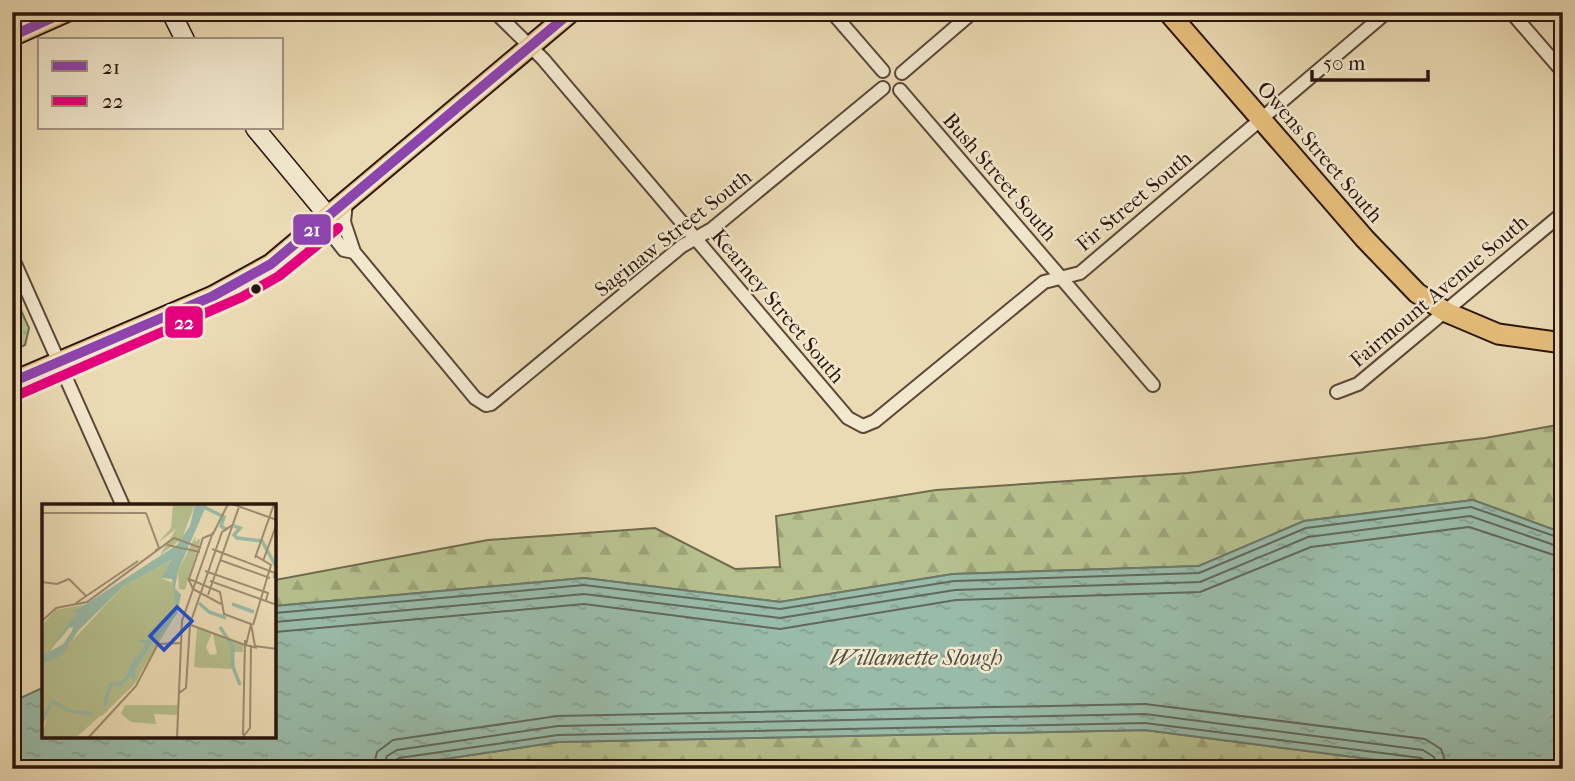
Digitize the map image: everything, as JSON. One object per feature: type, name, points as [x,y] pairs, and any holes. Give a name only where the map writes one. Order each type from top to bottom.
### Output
[{"type":"main road","points":[[12,36],[66,12]]},
{"type":"main road","points":[[171,12],[184,38]]},
{"type":"main road","points":[[12,382],[234,285],[271,264],[571,12]]},
{"type":"main road","name":"Owens Street South","points":[[1168,12],[1394,272],[1417,293],[1446,312],[1498,334],[1534,342],[1563,344]]},
{"type":"main road","points":[[257,130],[329,217]]},
{"type":"street","name":"Kearney Street South","points":[[495,12],[543,59],[848,418],[863,426]]},
{"type":"street","points":[[832,12],[883,71]]},
{"type":"street","points":[[902,73],[973,12]]},
{"type":"street","name":"Fir Street South","points":[[863,426],[876,421],[1044,282],[1080,273],[1387,12]]},
{"type":"street","points":[[1511,12],[1563,72]]},
{"type":"street","points":[[895,68],[902,73],[904,84],[900,90],[889,92],[883,88],[880,78],[883,71],[895,68]]},
{"type":"street","name":"Saginaw Street South","points":[[354,252],[475,398],[486,405],[496,401],[682,246],[712,229],[883,88]]},
{"type":"street","name":"Bush Street South","points":[[900,90],[1153,385]]},
{"type":"street","points":[[329,217],[329,231],[344,250],[354,252],[344,222],[346,202]]},
{"type":"street","name":"Fairmount Avenue South","points":[[1337,393],[1358,384],[1422,327],[1446,312],[1563,213]]},
{"type":"street","points":[[12,257],[122,504]]},
{"type":"green space","points":[[12,290],[29,328],[25,345],[12,351]]},
{"type":"green space","points":[[1563,424],[1563,533],[1473,500],[1304,521],[1199,566],[953,574],[780,602],[584,578],[276,606],[276,580],[488,540],[655,528],[735,569],[780,567],[776,516],[936,490],[1188,473],[1485,438]]},
{"type":"green space","points":[[1145,730],[1447,769],[377,769],[558,742]]},
{"type":"water","name":"Willamette Slough","points":[[1473,500],[1563,533],[1563,769],[1447,769],[1145,730],[558,742],[377,769],[12,769],[12,702],[42,688],[42,739],[276,739],[276,606],[584,578],[780,602],[953,574],[1199,566],[1304,521]]},
{"type":"transit line","name":"21","points":[[12,36],[65,12]]},
{"type":"transit line","name":"21","points":[[12,382],[213,296],[271,264],[571,12]]},
{"type":"transit line","name":"22","points":[[18,395],[242,297],[279,276],[338,228]]}]
